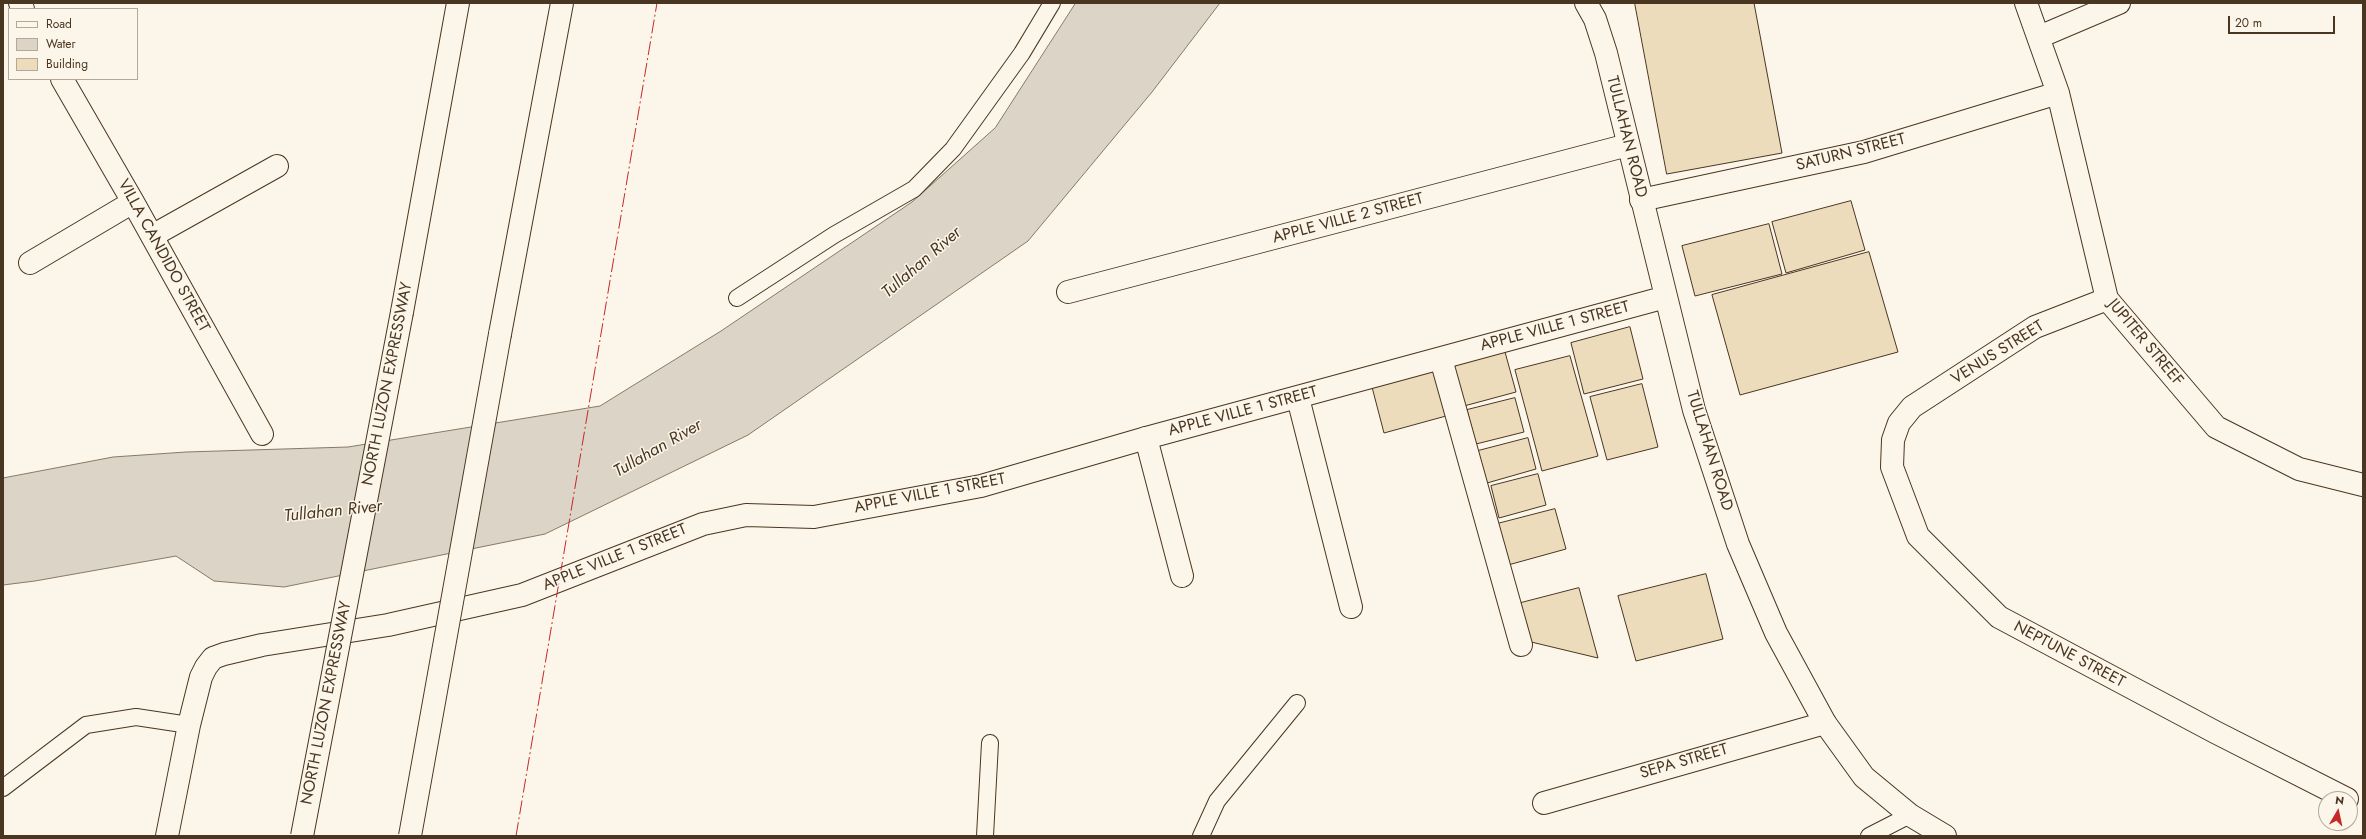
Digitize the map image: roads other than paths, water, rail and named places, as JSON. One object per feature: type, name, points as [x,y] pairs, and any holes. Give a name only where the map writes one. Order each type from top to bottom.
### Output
[{"type":"main road","name":"NORTH LUZON EXPRESSWAY","points":[[302,836],[402,312],[458,3]]},
{"type":"main road","points":[[410,836],[500,334],[562,3]]},
{"type":"main road","name":"TULLAHAN ROAD","points":[[1586,3],[1595,20],[1606,53],[1694,410],[1738,544],[1776,633],[1825,723],[1864,777],[1910,815],[1945,836]]},
{"type":"main road","name":"JUPITER STREEF","points":[[2026,3],[2058,93],[2107,299],[2216,427],[2298,469],[2363,485]]},
{"type":"main road","points":[[2039,37],[2119,3]]},
{"type":"main road","name":"VILLA CANDIDO STREET","points":[[63,80],[133,202],[262,434]]},
{"type":"main road","name":"SATURN STREET","points":[[1641,200],[1864,152],[2058,93]]},
{"type":"main road","name":"APPLE VILLE 2 STREET","points":[[1068,292],[1628,146]]},
{"type":"main road","points":[[152,236],[277,166]]},
{"type":"main road","points":[[30,263],[133,202]]},
{"type":"main road","name":"APPLE VILLE 1 STREET","points":[[167,836],[189,725],[201,677],[213,658],[240,650],[388,625],[522,595],[703,524],[746,515],[814,517],[981,486],[1146,438],[1666,297]]},
{"type":"main road","name":"VENUS STREET","points":[[1899,423],[1912,407],[2035,327],[2107,299]]},
{"type":"main road","points":[[1441,359],[1521,645]]},
{"type":"main road","points":[[1298,398],[1351,606]]},
{"type":"main road","name":"NEPTUNE STREET","points":[[1899,423],[1893,440],[1892,467],[1918,536],[1999,617],[2215,732],[2331,791]]},
{"type":"main road","points":[[1146,438],[1182,576]]},
{"type":"main road","name":"SEPA STREET","points":[[1544,803],[1825,723]]},
{"type":"lane","points":[[737,298],[834,235],[914,189],[953,149],[1022,53],[1052,3]]},
{"type":"lane","points":[[1201,836],[1217,801],[1297,703]]},
{"type":"lane","points":[[3,788],[86,725],[136,717],[189,725]]},
{"type":"lane","points":[[985,836],[990,743]]},
{"type":"lane","points":[[1869,836],[1910,815]]},
{"type":"water","name":"Tullahan River","points":[[1076,3],[1220,3],[1152,92],[1028,241],[748,435],[545,534],[284,587],[214,581],[176,556],[35,581],[3,585],[3,478],[113,457],[186,452],[348,447],[600,406],[721,331],[912,202],[995,128]]}]
